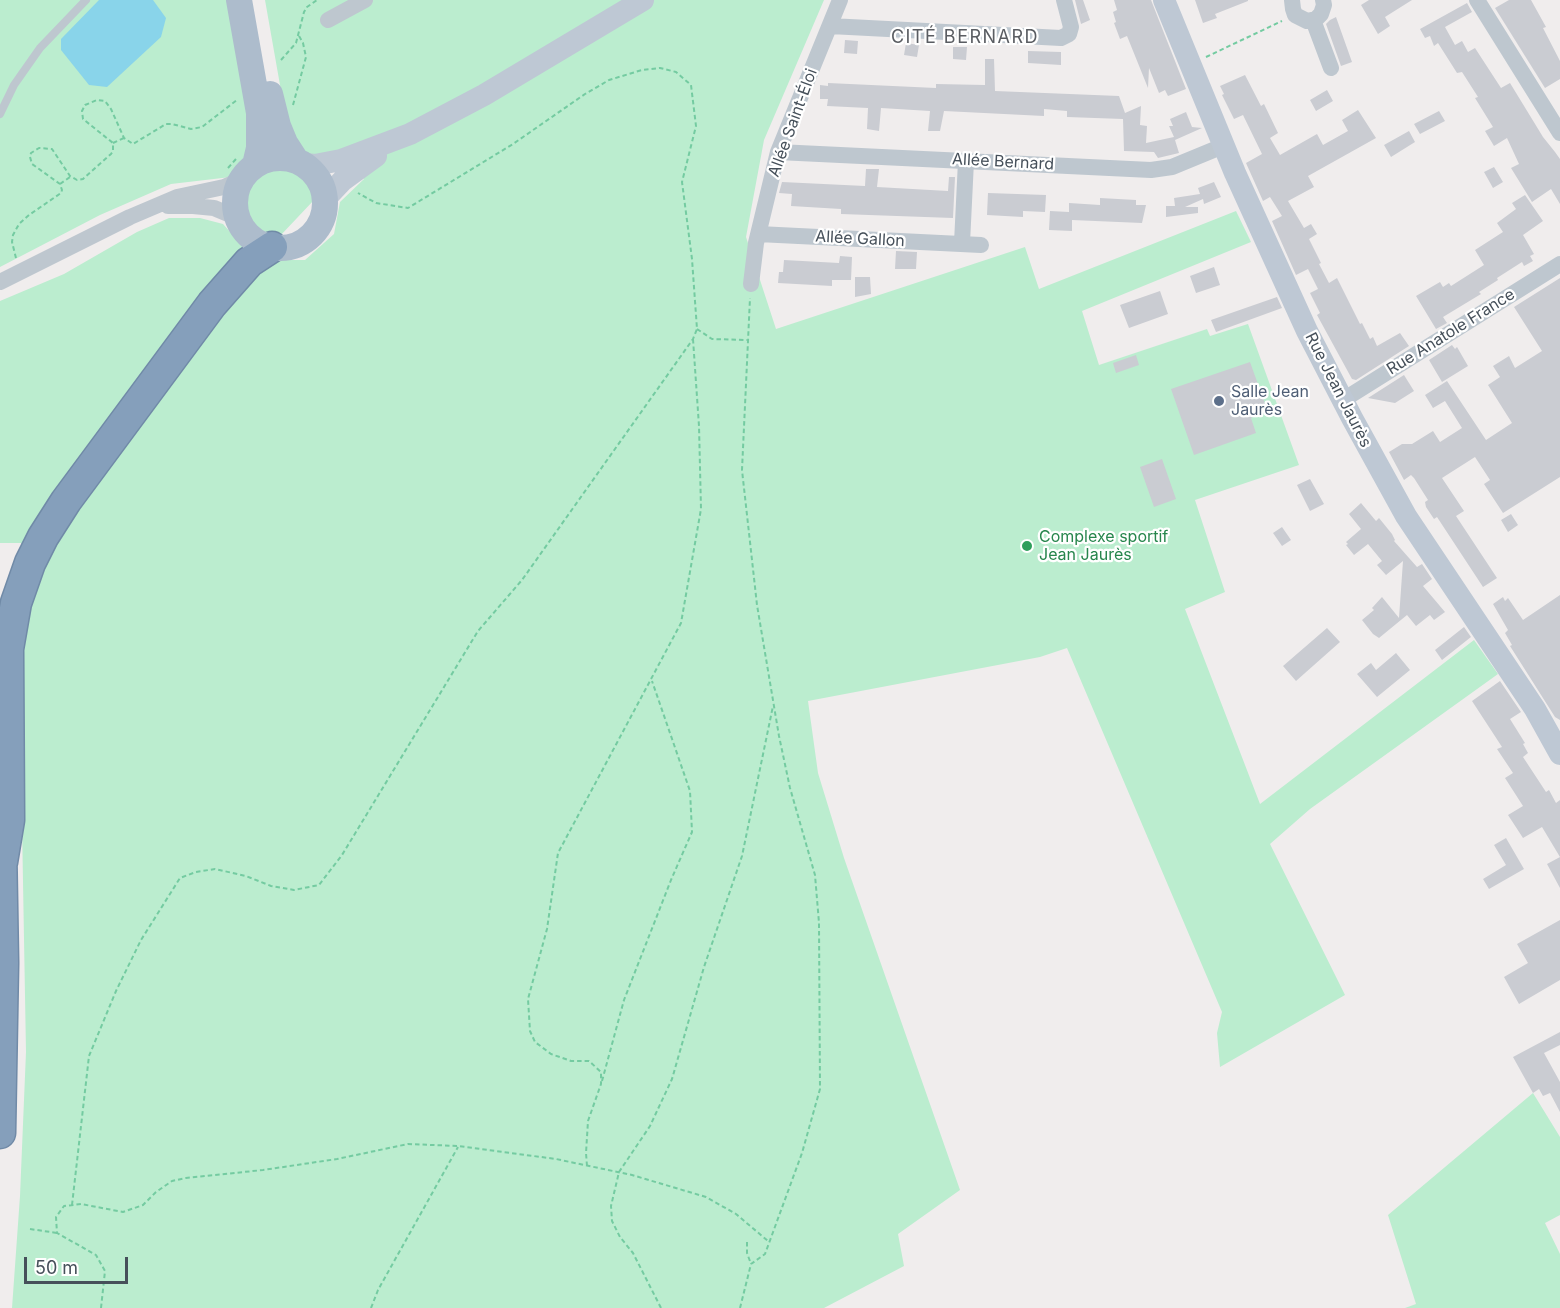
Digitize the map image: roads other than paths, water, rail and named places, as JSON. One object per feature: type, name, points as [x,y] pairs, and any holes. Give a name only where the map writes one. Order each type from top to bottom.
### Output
[{"type":"highway","points":[[2,862],[9,820],[8,649],[13,616],[25,576],[43,537],[66,501],[207,310],[241,270],[258,255],[272,247]]},
{"type":"highway","points":[[0,826],[3,1008],[0,1133]]},
{"type":"main road","points":[[239,0],[259,113],[260,137],[235,201],[238,218],[243,229],[261,244],[272,247],[290,247],[311,236],[318,227],[323,217],[326,199],[321,182],[314,172],[300,162],[285,143],[275,116],[252,0]]},
{"type":"main road","points":[[248,172],[277,158],[300,162]]},
{"type":"street","points":[[328,20],[365,0]]},
{"type":"street","points":[[566,45],[626,0]]},
{"type":"street","points":[[326,199],[354,172],[410,134],[484,95],[643,0]]},
{"type":"street","name":"Allée Saint-Éloi","points":[[752,284],[758,234],[778,152],[840,0]]},
{"type":"street","points":[[830,26],[1061,38],[1069,34],[1071,27],[1064,0]]},
{"type":"street","name":"Rue Jean Jaurès","points":[[1164,0],[1223,146],[1307,331],[1343,400],[1406,516],[1557,743]]},
{"type":"street","points":[[1294,7],[1302,20],[1313,20],[1321,14],[1323,0]]},
{"type":"street","points":[[1477,0],[1560,133]]},
{"type":"street","points":[[1313,20],[1330,68]]},
{"type":"street","points":[[300,162],[324,164],[341,160],[410,134]]},
{"type":"street","name":"Allée Bernard","points":[[778,152],[1159,170],[1223,146]]},
{"type":"street","points":[[962,243],[966,161]]},
{"type":"street","points":[[0,282],[20,265],[177,197],[224,187],[248,172]]},
{"type":"street","points":[[149,209],[170,206],[201,207],[224,211],[238,218]]},
{"type":"street","name":"Allée Gallon","points":[[758,234],[981,245]]},
{"type":"street","name":"Rue Anatole France","points":[[1343,400],[1560,264]]},
{"type":"lane","points":[[0,114],[14,85],[40,48],[86,0]]},
{"type":"water","points":[[99,0],[153,0],[166,18],[161,37],[107,87],[89,85],[61,50],[61,39]]},
{"type":"place","name":"Salle Jean Jaurès","points":[[1219,401]]},
{"type":"place","name":"Complexe sportif Jean Jaurès","points":[[1027,546]]},
{"type":"district","name":"CITÉ BERNARD","points":[[965,38]]}]
